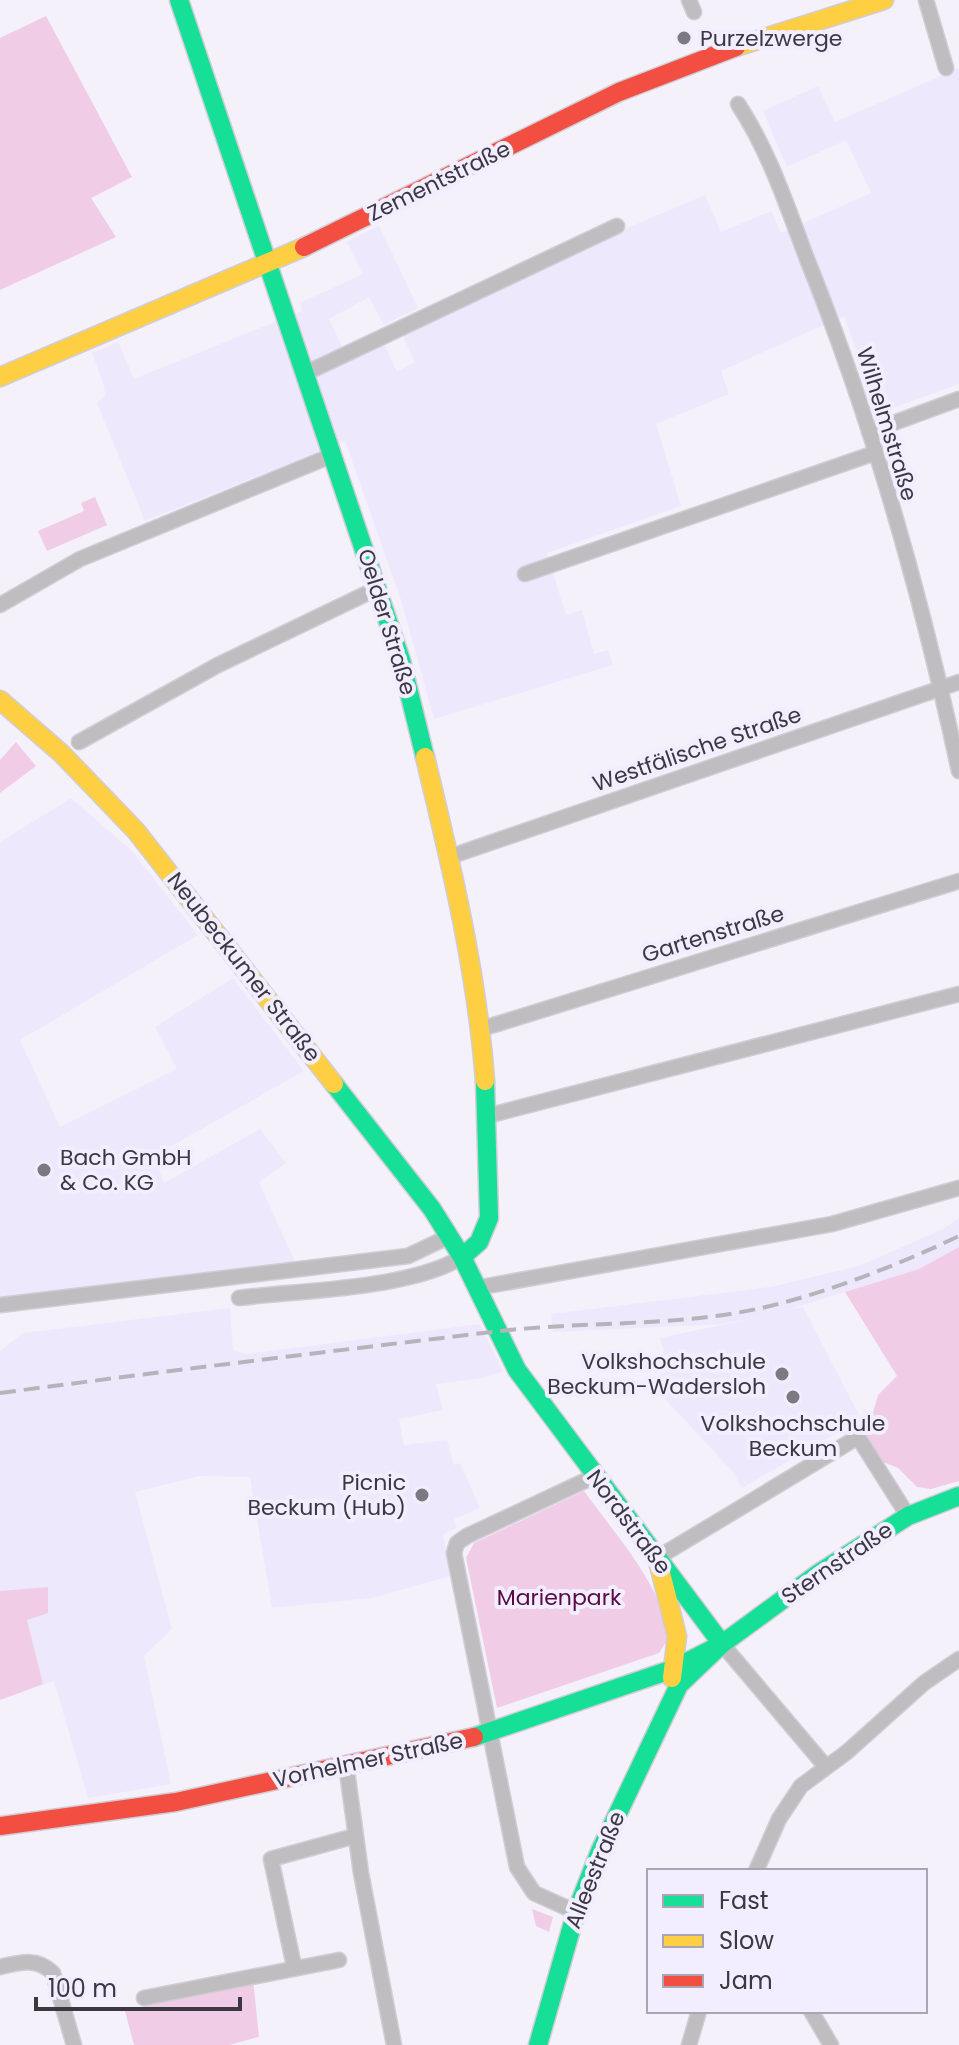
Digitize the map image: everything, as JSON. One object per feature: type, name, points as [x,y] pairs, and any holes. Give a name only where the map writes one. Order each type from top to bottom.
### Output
[{"type":"street","name":"Oelder Straße","points":[[179,0],[401,660],[449,857],[481,1029],[487,1116],[489,1218],[479,1242],[462,1257]]},
{"type":"street","name":"Zementstraße","points":[[0,377],[268,264],[619,92],[709,56],[884,0]]},
{"type":"street","points":[[926,0],[946,68]]},
{"type":"street","name":"Wilhelmstraße","points":[[738,104],[763,148],[801,242],[869,432],[941,688],[959,771]]},
{"type":"street","points":[[306,373],[617,226]]},
{"type":"street","points":[[869,432],[959,399]]},
{"type":"street","points":[[525,574],[875,453]]},
{"type":"street","points":[[0,605],[80,559],[333,455]]},
{"type":"street","points":[[79,742],[232,658],[378,588]]},
{"type":"street","name":"Westfälische Straße","points":[[449,857],[959,682]]},
{"type":"street","name":"Neubeckumer Straße","points":[[0,700],[66,758],[136,831],[209,921],[450,1236],[462,1257]]},
{"type":"street","name":"Gartenstraße","points":[[481,1029],[959,881]]},
{"type":"street","points":[[487,1116],[959,994]]},
{"type":"street","points":[[476,1288],[832,1224],[959,1188]]},
{"type":"street","points":[[0,1305],[408,1256],[450,1236]]},
{"type":"street","points":[[239,1298],[396,1279],[441,1270],[462,1257]]},
{"type":"street","name":"Nordstraße","points":[[462,1257],[517,1370],[722,1644],[826,1767]]},
{"type":"street","points":[[657,1558],[858,1437],[908,1516]]},
{"type":"street","points":[[576,1912],[543,1899],[520,1877],[454,1553],[457,1543],[595,1476]]},
{"type":"street","name":"Sternstraße","points":[[722,1644],[819,1573],[908,1516],[957,1500]]},
{"type":"street","name":"Alleestraße","points":[[657,1558],[677,1636],[669,1701]]},
{"type":"street","name":"Alleestraße","points":[[538,2045],[576,1912],[600,1851],[669,1701],[692,1669],[722,1644]]},
{"type":"street","name":"Vorhelmer Straße","points":[[0,1826],[176,1802],[492,1733],[673,1669],[722,1644]]},
{"type":"street","points":[[757,1869],[779,1819],[801,1786],[924,1683],[959,1659]]},
{"type":"street","points":[[346,1764],[355,1836],[394,2045]]},
{"type":"street","points":[[294,1966],[271,1859],[355,1836]]},
{"type":"street","points":[[144,1998],[294,1966],[339,1960]]},
{"type":"street","points":[[0,1967],[22,1961],[45,1964],[53,1973],[74,2045]]},
{"type":"street","points":[[689,2045],[698,2013]]},
{"type":"street","points":[[812,2013],[831,2045]]},
{"type":"shaded area","points":[[959,68],[959,384],[879,413],[844,316],[721,371],[729,394],[656,424],[681,506],[547,553],[566,615],[582,610],[594,654],[608,650],[613,665],[434,719],[401,600],[345,441],[145,521],[97,403],[105,395],[104,385],[92,353],[118,342],[134,379],[302,311],[300,303],[363,274],[347,242],[379,226],[418,308],[384,325],[369,297],[329,319],[349,361],[385,345],[397,372],[415,362],[403,336],[625,229],[705,195],[721,232],[771,211],[781,233],[871,193],[846,140],[787,167],[763,111],[818,86],[835,122]]},
{"type":"shaded area","points":[[71,798],[132,851],[198,935],[20,1040],[60,1127],[177,1069],[155,1027],[233,978],[304,1071],[154,1156],[164,1183],[260,1129],[286,1163],[259,1182],[296,1264],[0,1311],[0,842]]},
{"type":"shaded area","points":[[959,1218],[959,1247],[919,1269],[786,1310],[803,1307],[861,1419],[742,1488],[733,1472],[654,1387],[659,1381],[664,1349],[659,1338],[765,1316],[722,1324],[553,1332],[551,1314],[770,1287],[859,1266],[943,1229]]},
{"type":"shaded area","points":[[230,1308],[233,1350],[246,1354],[480,1324],[503,1371],[483,1378],[436,1384],[443,1410],[399,1419],[404,1445],[447,1440],[454,1465],[460,1463],[480,1508],[454,1519],[457,1528],[443,1534],[450,1576],[372,1598],[272,1608],[250,1477],[200,1476],[135,1492],[172,1629],[144,1656],[171,1784],[88,1798],[54,1681],[0,1700],[0,1351],[23,1333]]},
{"type":"green space","points":[[46,16],[132,177],[91,198],[116,237],[0,290],[0,38]]},
{"type":"green space","points":[[95,497],[107,525],[47,551],[38,531],[84,511],[81,503]]},
{"type":"green space","points":[[16,742],[36,766],[0,793],[0,760]]},
{"type":"green space","points":[[959,1247],[959,1481],[931,1489],[917,1487],[898,1468],[883,1462],[866,1437],[878,1395],[897,1376],[845,1292],[919,1269]]},
{"type":"green space","name":"Marienpark","points":[[584,1491],[646,1578],[670,1636],[659,1653],[497,1708],[466,1558],[474,1543]]},
{"type":"green space","points":[[48,1587],[48,1613],[27,1620],[43,1684],[0,1700],[0,1591]]},
{"type":"green space","points":[[532,1909],[553,1917],[549,1932],[536,1926]]},
{"type":"green space","points":[[253,1979],[259,2037],[229,2045],[134,2045],[125,2011]]},
{"type":"railway","points":[[0,1393],[500,1331],[667,1321],[733,1313],[791,1301],[840,1285],[959,1236]]},
{"type":"traffic: fast","points":[[179,0],[401,660],[425,757]]},
{"type":"traffic: fast","points":[[462,1257],[479,1242],[489,1218],[485,1081]]},
{"type":"traffic: fast","points":[[334,1084],[432,1209],[462,1257],[517,1370],[722,1644]]},
{"type":"traffic: fast","points":[[538,2045],[576,1912],[600,1851],[679,1685],[722,1644],[819,1573],[908,1516],[959,1496]]},
{"type":"traffic: fast","points":[[474,1737],[673,1669],[722,1644]]},
{"type":"traffic: slow","points":[[736,47],[884,0]]},
{"type":"traffic: slow","points":[[0,377],[304,247]]},
{"type":"traffic: slow","points":[[0,700],[62,754],[136,831],[334,1084]]},
{"type":"traffic: slow","points":[[425,757],[469,959],[485,1081]]},
{"type":"traffic: slow","points":[[659,1565],[677,1636],[672,1678]]},
{"type":"traffic: jam","points":[[304,247],[619,92],[736,47]]},
{"type":"traffic: jam","points":[[0,1826],[176,1802],[474,1737]]},
{"type":"place","name":"Purzelzwerge","points":[[684,38]]},
{"type":"place","name":"Bach GmbH & Co. KG","points":[[44,1170]]},
{"type":"place","name":"Volkshochschule Beckum-Wadersloh","points":[[782,1374]]},
{"type":"place","name":"Volkshochschule Beckum","points":[[793,1397]]},
{"type":"place","name":"Picnic Beckum (Hub)","points":[[422,1495]]}]
